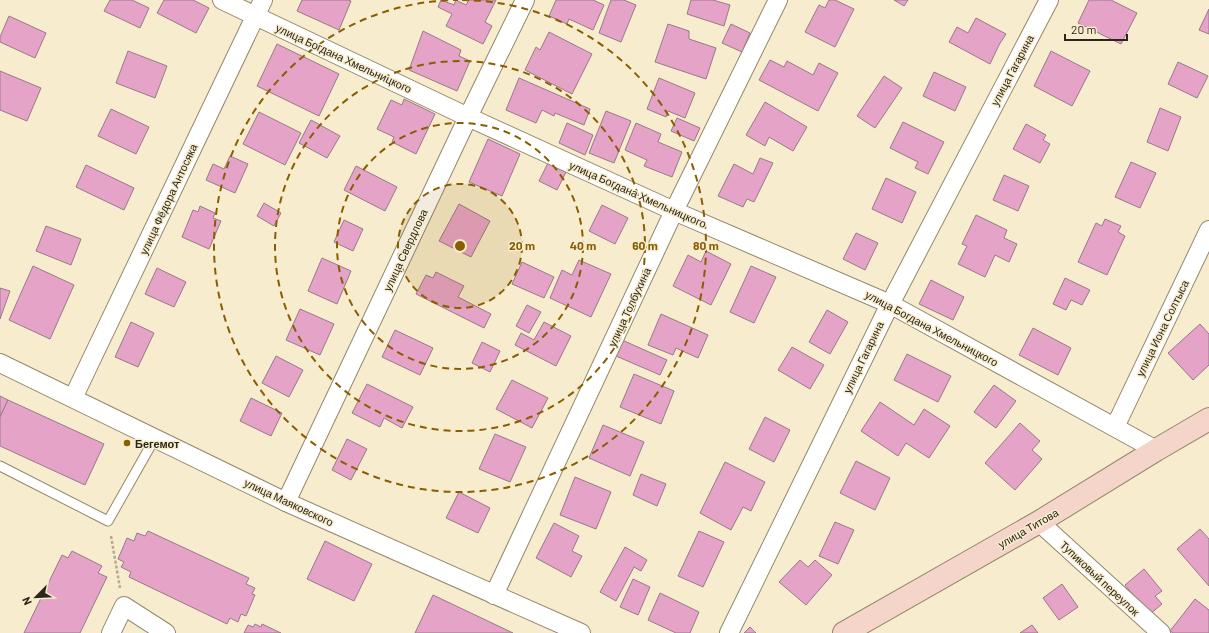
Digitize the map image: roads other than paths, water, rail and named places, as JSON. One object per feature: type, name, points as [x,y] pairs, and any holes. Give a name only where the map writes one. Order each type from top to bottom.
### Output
[{"type":"street","name":"улица Богдана Хмельницкого","points":[[222,0],[468,117],[674,211],[890,304],[1115,426],[1156,450]]},
{"type":"street","name":"улица Фёдора Антосяка","points":[[73,398],[262,0]]},
{"type":"street","name":"улица Свердлова","points":[[286,502],[525,0]]},
{"type":"street","name":"улица Толбухина","points":[[494,595],[674,211],[778,0]]},
{"type":"street","name":"улица Гагарина","points":[[729,633],[890,304],[1049,0]]},
{"type":"street","name":"улица Иона Солтыса","points":[[1115,426],[1209,230]]},
{"type":"street","name":"улица Маяковского","points":[[0,363],[286,502],[581,633]]},
{"type":"street","name":"улица Титова","points":[[844,633],[1039,522],[1209,419]]},
{"type":"street","name":"Тупиковый переулок","points":[[1039,522],[1161,633]]},
{"type":"street","points":[[111,633],[124,606],[166,633]]},
{"type":"lane","points":[[0,466],[108,521],[155,438]]},
{"type":"place","name":"Бегемот","points":[[127,443]]}]
